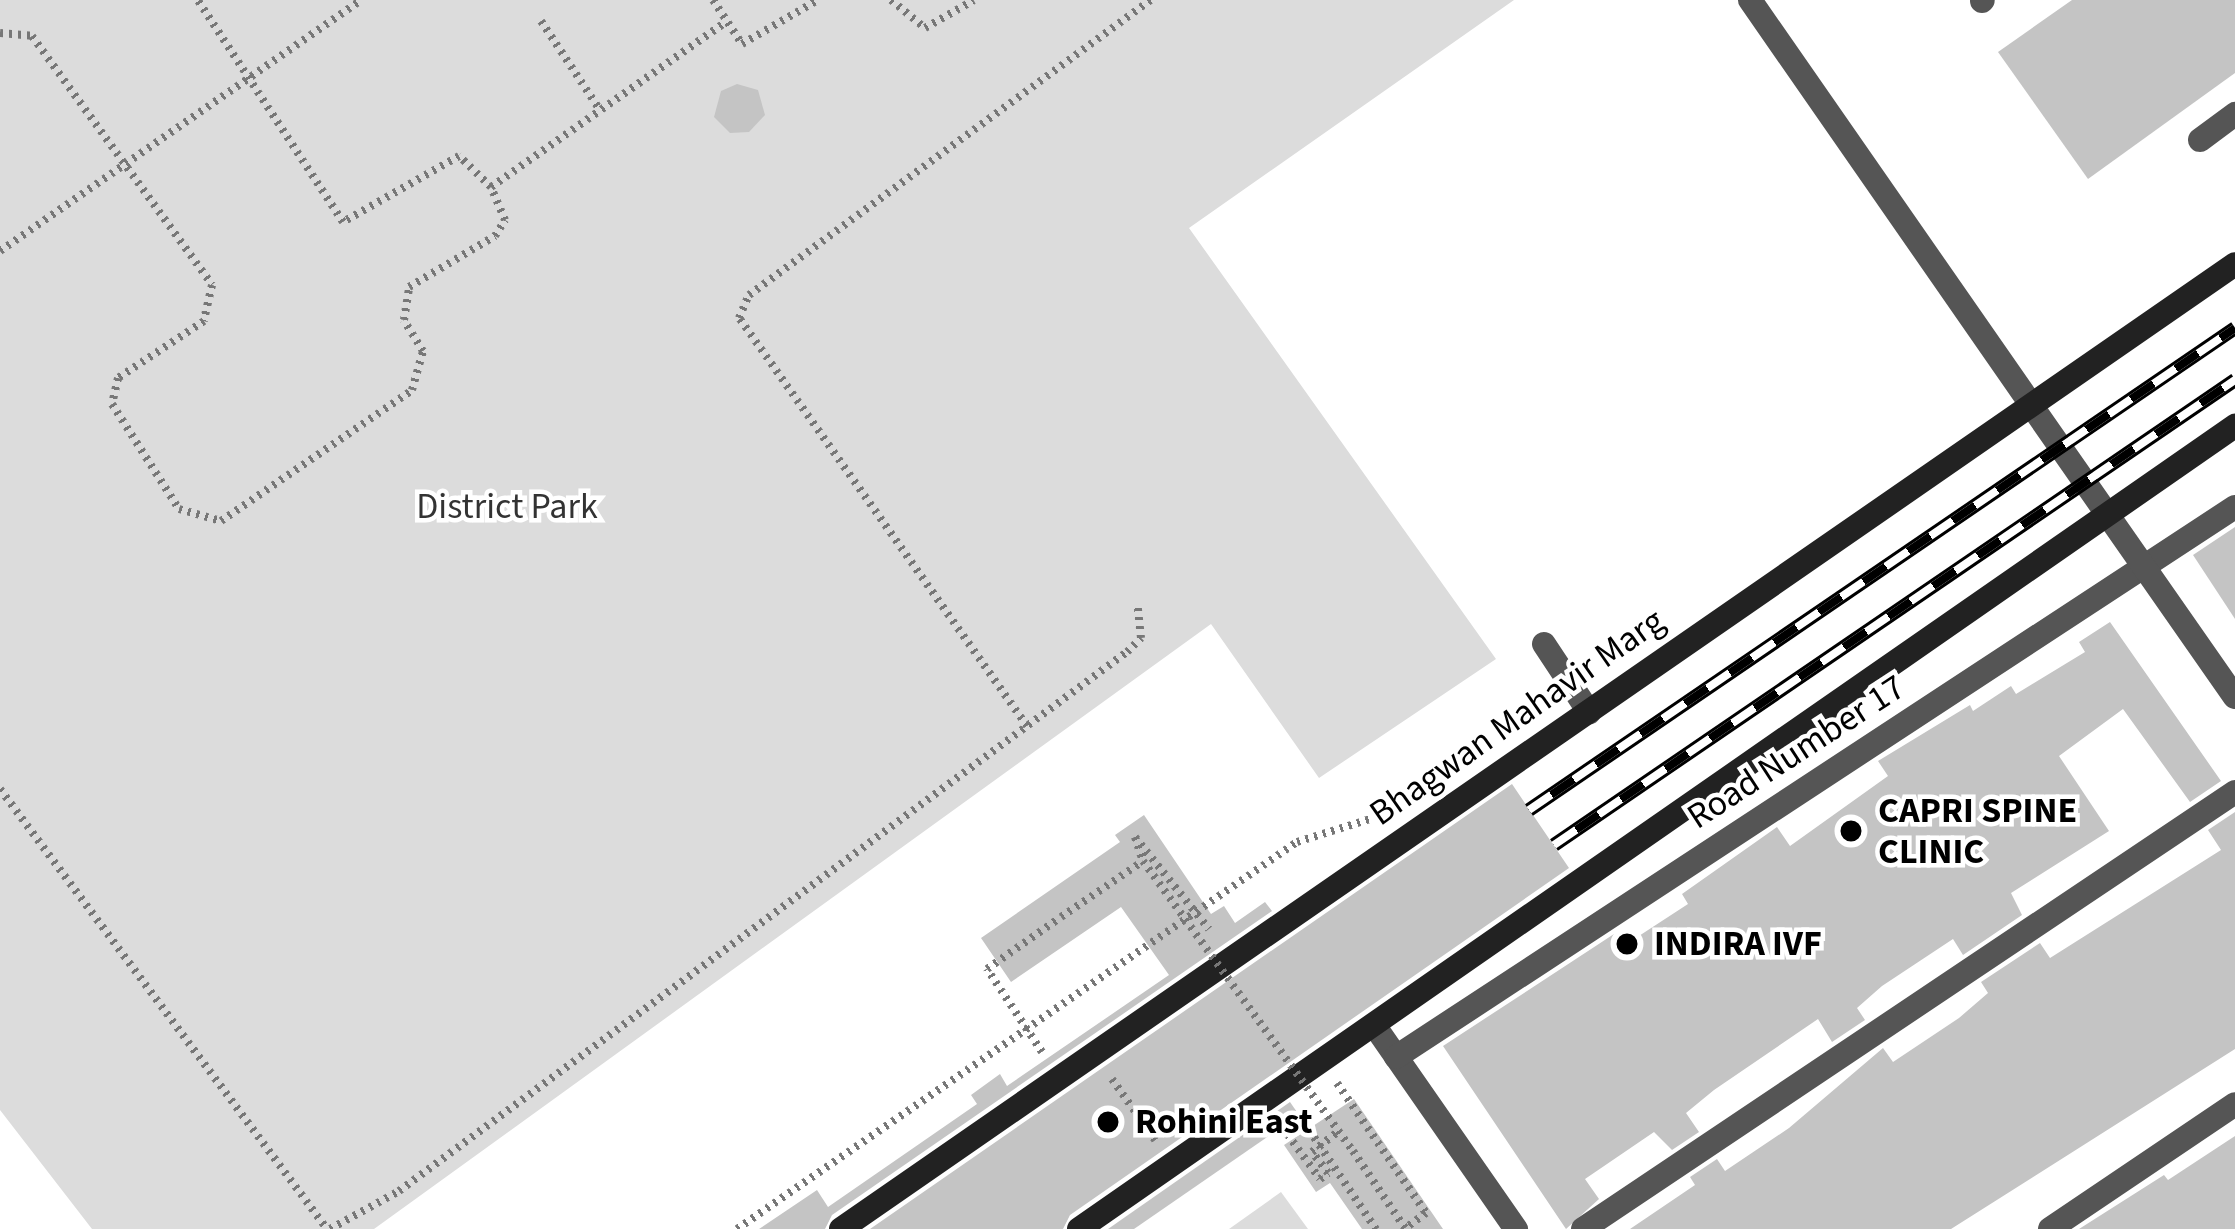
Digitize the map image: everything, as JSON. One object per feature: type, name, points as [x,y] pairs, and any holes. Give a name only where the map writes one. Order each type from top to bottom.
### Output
[{"type":"main road","name":"Bhagwan Mahavir Marg","points":[[841,1229],[2235,264]]},
{"type":"main road","points":[[1078,1229],[2235,426]]},
{"type":"street","points":[[1750,0],[2235,697]]},
{"type":"street","points":[[2200,140],[2235,114]]},
{"type":"street","name":"Road Number 17","points":[[1396,1057],[2235,507]]},
{"type":"street","points":[[1544,644],[1589,712]]},
{"type":"street","points":[[1583,1229],[2235,792]]},
{"type":"street","points":[[1374,1025],[1516,1229]]},
{"type":"street","points":[[2050,1229],[2235,1104]]},
{"type":"path","points":[[0,33],[32,36],[212,285],[212,302],[204,321],[118,378],[112,404],[179,509],[199,521],[221,521],[412,390],[424,351],[401,303],[409,287],[495,236],[506,220],[474,165],[444,158],[344,222],[198,0]]},
{"type":"path","points":[[0,251],[247,74],[361,0]]},
{"type":"path","points":[[713,0],[742,44],[756,42],[818,0]]},
{"type":"path","points":[[891,0],[925,28],[974,0]]},
{"type":"path","points":[[1027,726],[739,318],[749,295],[1151,0]]},
{"type":"path","points":[[541,21],[600,110]]},
{"type":"path","points":[[490,187],[724,22]]},
{"type":"path","points":[[0,789],[328,1229],[399,1191],[1142,638],[1138,607]]},
{"type":"path","points":[[737,1229],[1297,842],[1382,816]]},
{"type":"path","points":[[1209,929],[1139,832],[1144,861],[1405,1229],[1426,1213],[1321,1060]]},
{"type":"path","points":[[1060,1077],[987,969],[1144,861]]},
{"type":"path","points":[[1214,999],[1233,986]]},
{"type":"path","points":[[1269,1064],[1281,1056]]},
{"type":"path","points":[[1126,1062],[1109,1075],[1157,1144],[1174,1132]]},
{"type":"path","points":[[1272,1096],[1320,1179],[1328,1174],[1312,1152],[1338,1132]]},
{"type":"path","points":[[1272,1096],[1376,1229]]},
{"type":"green space","name":"District Park","points":[[0,0],[1514,0],[1189,228],[1496,659],[1319,778],[1211,624],[374,1229],[92,1229],[0,1110]]},
{"type":"green space","points":[[1281,1192],[1308,1229],[1229,1229]]},
{"type":"building","points":[[2072,0],[2235,0],[2235,73],[2088,179],[1998,52]]},
{"type":"building","points":[[737,84],[758,90],[765,115],[749,132],[730,133],[714,117],[721,91]]},
{"type":"building","points":[[2235,527],[2235,619],[2193,555]]},
{"type":"building","points":[[2110,622],[2221,781],[2190,802],[2123,709],[2059,756],[2109,831],[2011,893],[2022,915],[1963,955],[1953,939],[1882,986],[1857,1008],[1865,1020],[1832,1042],[1818,1019],[1714,1090],[1686,1113],[1699,1132],[1672,1150],[1654,1132],[1585,1179],[1599,1199],[1566,1229],[1443,1046],[1614,934],[1622,947],[1688,904],[1682,894],[1777,827],[1790,846],[1888,776],[1878,761],[1970,705],[1973,711],[2011,686],[2016,694],[2085,652],[2079,642]]},
{"type":"building","points":[[1512,784],[1569,868],[1070,1215],[1063,1229],[870,1229]]},
{"type":"building","points":[[2235,812],[2235,1049],[1951,1229],[1630,1229],[1695,1185],[1690,1177],[1717,1159],[1725,1171],[1789,1128],[1883,1048],[1893,1062],[1959,1018],[1988,993],[1981,982],[2040,943],[2050,958],[2221,850],[2208,830]]},
{"type":"building","points":[[1144,815],[1211,914],[1224,906],[1235,923],[1265,902],[1272,911],[832,1215],[825,1229],[759,1229],[817,1190],[828,1207],[977,1104],[971,1095],[1000,1074],[1007,1086],[1169,975],[1121,907],[1011,982],[981,938],[1120,842],[1115,835]]},
{"type":"building","points":[[1354,1099],[1443,1229],[1362,1229],[1330,1183],[1316,1192],[1284,1145]]},
{"type":"building","points":[[1290,1102],[1299,1115],[1134,1229],[1108,1229]]},
{"type":"building","points":[[2235,1136],[2235,1229],[2079,1229],[2164,1175],[2168,1180]]},
{"type":"railway","points":[[1529,810],[2235,328]]},
{"type":"railway","points":[[1554,845],[2235,380]]},
{"type":"place","name":"CAPRI SPINE CLINIC","points":[[1851,831]]},
{"type":"place","name":"INDIRA IVF","points":[[1627,944]]},
{"type":"place","name":"Rohini East","points":[[1108,1122]]}]
